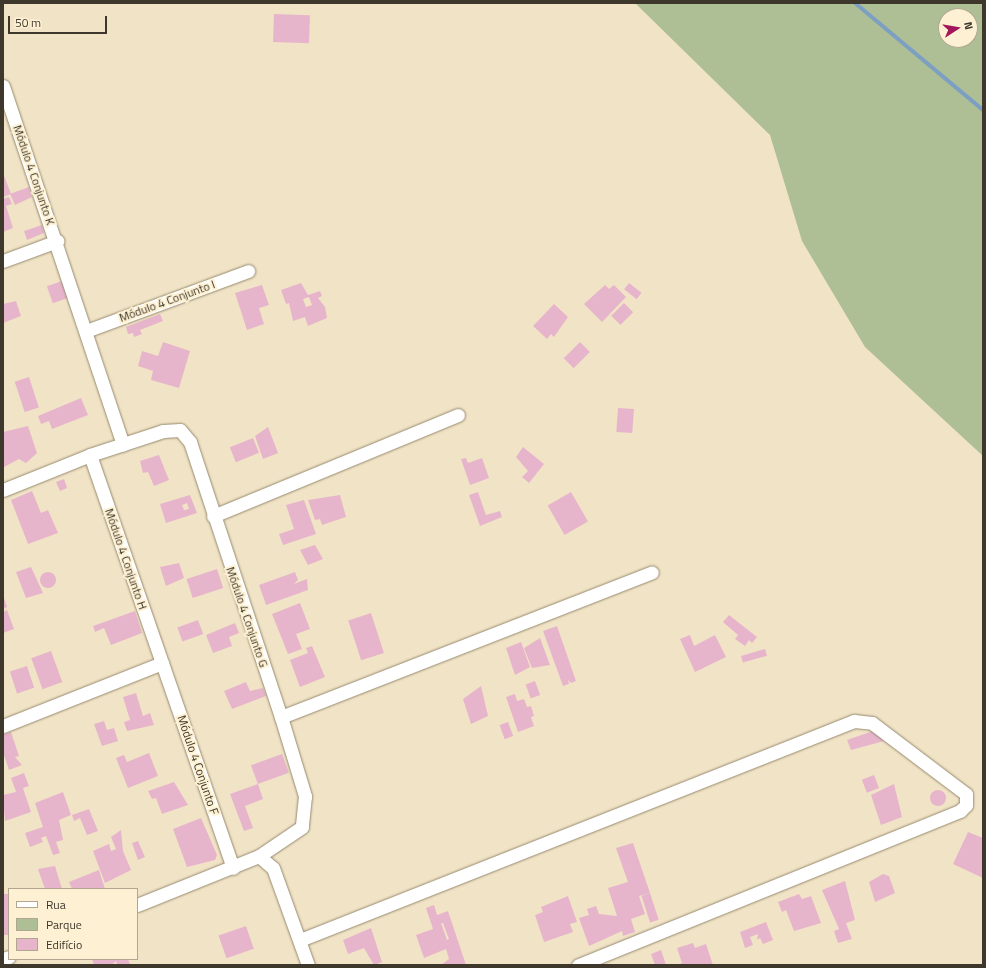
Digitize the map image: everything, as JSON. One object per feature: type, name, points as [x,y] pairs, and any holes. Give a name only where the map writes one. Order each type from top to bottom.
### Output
[{"type":"street","name":"Módulo 4 Conjunto K","points":[[3,86],[123,444]]},
{"type":"street","points":[[3,261],[56,241]]},
{"type":"street","name":"Módulo 4 Conjunto I","points":[[86,331],[248,271]]},
{"type":"street","points":[[3,490],[90,455],[163,431],[180,430],[190,442],[213,516],[458,415]]},
{"type":"street","name":"Módulo 4 Conjunto H","points":[[90,455],[162,663]]},
{"type":"street","name":"Módulo 4 Conjunto G","points":[[138,906],[233,868],[259,856],[295,834],[305,820],[305,796],[281,717],[213,516]]},
{"type":"street","points":[[281,717],[652,572]]},
{"type":"street","points":[[3,726],[162,663]]},
{"type":"street","name":"Módulo 4 Conjunto F","points":[[162,663],[233,868]]},
{"type":"street","points":[[300,940],[854,722],[872,723],[966,794],[966,805],[960,811],[578,965]]},
{"type":"street","points":[[259,856],[273,868],[308,965]]},
{"type":"green space","points":[[635,3],[983,3],[983,456],[865,347],[802,241],[770,135]]},
{"type":"building","points":[[274,14],[310,15],[309,43],[273,42]]},
{"type":"building","points":[[3,173],[11,194],[3,197]]},
{"type":"building","points":[[29,187],[32,197],[15,205],[10,194]]},
{"type":"building","points":[[9,197],[12,204],[6,206],[13,228],[3,232],[3,199]]},
{"type":"building","points":[[42,225],[44,233],[27,240],[24,231]]},
{"type":"building","points":[[62,281],[68,298],[53,303],[47,286]]},
{"type":"building","points":[[301,283],[308,295],[320,291],[322,296],[318,298],[325,307],[327,318],[308,326],[305,317],[293,321],[289,303],[286,304],[281,290]],"holes":[[[309,297],[312,305],[306,307],[303,299]]]},
{"type":"building","points":[[629,283],[642,293],[637,299],[624,289]]},
{"type":"building","points":[[262,285],[269,305],[259,308],[264,324],[247,330],[235,293]]},
{"type":"building","points":[[605,285],[609,289],[614,285],[626,297],[602,322],[584,304]]},
{"type":"building","points":[[16,301],[21,316],[3,323],[3,304]]},
{"type":"building","points":[[624,303],[633,312],[620,325],[611,316]]},
{"type":"building","points":[[554,304],[568,317],[554,337],[551,334],[547,339],[533,326]]},
{"type":"building","points":[[160,314],[163,321],[140,330],[142,334],[134,337],[133,333],[128,334],[126,327]]},
{"type":"building","points":[[163,342],[190,351],[179,388],[151,380],[153,371],[138,366],[142,351],[158,356]]},
{"type":"building","points":[[580,342],[590,352],[574,368],[564,358]]},
{"type":"building","points":[[29,377],[39,407],[25,412],[15,382]]},
{"type":"building","points":[[81,398],[88,415],[52,429],[49,421],[41,424],[38,416]]},
{"type":"building","points":[[618,408],[634,409],[632,433],[616,432]]},
{"type":"building","points":[[28,426],[37,453],[26,463],[19,459],[4,467],[3,432]]},
{"type":"building","points":[[268,427],[278,453],[263,459],[255,436]]},
{"type":"building","points":[[253,438],[259,453],[236,462],[230,447]]},
{"type":"building","points":[[523,447],[544,464],[529,483],[522,477],[528,471],[516,457]]},
{"type":"building","points":[[159,455],[169,480],[154,486],[148,472],[143,473],[140,461]]},
{"type":"building","points":[[466,458],[468,463],[482,458],[489,478],[470,485],[461,459]]},
{"type":"building","points":[[64,479],[67,488],[60,491],[56,482]]},
{"type":"building","points":[[32,491],[41,513],[48,510],[58,533],[28,544],[11,500]]},
{"type":"building","points":[[478,492],[486,515],[500,511],[502,517],[480,526],[469,495]]},
{"type":"building","points":[[571,492],[588,521],[565,535],[548,505]]},
{"type":"building","points":[[190,495],[197,513],[166,523],[160,504]],"holes":[[[187,503],[189,509],[184,510],[182,505]]]},
{"type":"building","points":[[340,495],[346,517],[322,525],[320,519],[315,520],[308,500]]},
{"type":"building","points":[[304,500],[316,534],[283,545],[279,534],[294,529],[286,505]]},
{"type":"building","points":[[315,545],[323,559],[308,565],[300,550]]},
{"type":"building","points":[[179,563],[184,578],[166,586],[160,567]]},
{"type":"building","points":[[31,567],[43,593],[26,598],[16,572]]},
{"type":"building","points":[[217,569],[223,588],[193,598],[187,579]]},
{"type":"building","points":[[48,572],[54,574],[56,580],[54,586],[48,588],[42,586],[40,580],[42,574]]},
{"type":"building","points":[[295,572],[298,580],[294,584],[307,579],[308,590],[266,605],[259,585]]},
{"type":"building","points":[[3,595],[7,607],[3,609]]},
{"type":"building","points":[[300,603],[310,629],[296,634],[302,649],[288,654],[272,614]]},
{"type":"building","points":[[7,610],[14,629],[3,633],[3,612]]},
{"type":"building","points":[[135,611],[142,633],[111,645],[104,628],[95,632],[93,626]]},
{"type":"building","points":[[371,613],[384,653],[361,660],[348,620]]},
{"type":"building","points":[[729,615],[757,637],[752,643],[749,640],[745,646],[735,639],[738,635],[723,622]]},
{"type":"building","points":[[198,620],[203,634],[182,642],[177,628]]},
{"type":"building","points":[[235,623],[239,633],[229,637],[232,646],[213,653],[206,635]]},
{"type":"building","points":[[557,626],[576,681],[571,683],[568,680],[569,684],[563,686],[543,631]]},
{"type":"building","points":[[690,635],[694,646],[715,635],[726,657],[695,672],[680,639]]},
{"type":"building","points":[[540,638],[550,665],[532,668],[524,648]]},
{"type":"building","points":[[521,642],[530,667],[515,675],[506,648]]},
{"type":"building","points":[[312,646],[325,677],[300,687],[290,660],[308,653],[306,648]]},
{"type":"building","points":[[765,649],[767,656],[743,663],[741,656]]},
{"type":"building","points":[[51,651],[62,682],[43,689],[31,658]]},
{"type":"building","points":[[27,666],[34,688],[17,693],[10,672]]},
{"type":"building","points":[[535,681],[540,695],[531,699],[526,684]]},
{"type":"building","points":[[246,682],[250,691],[263,688],[266,696],[232,709],[224,691]]},
{"type":"building","points":[[481,686],[488,716],[471,724],[463,699]]},
{"type":"building","points":[[136,693],[143,716],[150,713],[154,725],[127,731],[124,722],[130,720],[123,697]]},
{"type":"building","points":[[515,694],[517,701],[524,699],[527,707],[531,706],[534,716],[531,717],[534,726],[518,732],[506,697]]},
{"type":"building","points":[[104,721],[107,730],[114,728],[118,741],[102,746],[94,724]]},
{"type":"building","points":[[508,722],[513,736],[505,739],[500,725]]},
{"type":"building","points":[[873,731],[884,741],[851,750],[847,740]]},
{"type":"building","points":[[11,732],[19,756],[15,757],[22,765],[9,770],[3,752],[3,735]]},
{"type":"building","points":[[149,753],[158,776],[128,788],[116,758],[124,755],[127,762]]},
{"type":"building","points":[[282,754],[289,773],[258,784],[251,765]]},
{"type":"building","points":[[24,773],[29,786],[23,788],[31,812],[5,821],[3,795],[16,792],[11,778]]},
{"type":"building","points":[[874,775],[879,788],[867,793],[862,780]]},
{"type":"building","points":[[174,782],[188,805],[162,814],[156,798],[152,799],[148,791]]},
{"type":"building","points":[[258,784],[263,799],[245,806],[253,828],[244,831],[230,794]]},
{"type":"building","points":[[894,784],[902,817],[881,825],[871,795]]},
{"type":"building","points":[[938,790],[944,792],[946,798],[944,804],[938,806],[932,804],[930,798],[932,792]]},
{"type":"building","points":[[63,792],[71,815],[59,820],[63,840],[56,842],[60,853],[53,855],[46,836],[41,838],[43,842],[30,847],[25,833],[43,827],[35,803]]},
{"type":"building","points":[[89,809],[98,831],[87,835],[80,818],[74,821],[72,815]]},
{"type":"building","points":[[201,818],[217,855],[215,860],[187,867],[173,829]]},
{"type":"building","points":[[121,830],[123,851],[131,870],[105,883],[93,851],[109,844],[111,851],[116,849],[111,837]]},
{"type":"building","points":[[968,832],[983,838],[983,878],[953,864]]},
{"type":"building","points":[[138,841],[145,857],[138,860],[132,843]]},
{"type":"building","points":[[633,843],[650,893],[639,896],[645,914],[631,919],[635,932],[623,936],[622,931],[589,946],[579,918],[589,915],[587,909],[596,906],[599,914],[617,916],[608,888],[628,882],[616,848]]},
{"type":"building","points":[[55,866],[62,888],[45,888],[38,869]]},
{"type":"building","points":[[99,870],[105,888],[72,888],[69,882]]},
{"type":"building","points":[[883,874],[889,876],[895,893],[875,902],[869,882]]},
{"type":"building","points":[[845,881],[855,920],[846,923],[852,939],[838,943],[834,931],[839,929],[822,890]]},
{"type":"building","points":[[650,893],[659,920],[650,922],[641,896]]},
{"type":"building","points":[[3,894],[8,894],[8,935],[3,935]]},
{"type":"building","points":[[799,894],[802,899],[811,896],[821,923],[794,931],[786,910],[782,912],[778,902]]},
{"type":"building","points":[[568,896],[577,922],[570,924],[573,932],[544,942],[535,915],[543,912],[541,907]]},
{"type":"building","points":[[434,905],[437,915],[448,911],[466,965],[441,965],[449,959],[446,949],[424,958],[416,935],[433,929],[426,908]],"holes":[[[441,923],[443,923],[449,939],[447,940]]]},
{"type":"building","points":[[766,922],[773,940],[763,944],[760,938],[757,940],[758,934],[750,937],[753,945],[745,948],[740,932]]},
{"type":"building","points":[[246,926],[254,949],[226,958],[219,935]]},
{"type":"building","points":[[371,928],[382,962],[374,965],[364,948],[348,954],[343,940]]},
{"type":"building","points":[[693,943],[695,948],[706,944],[713,965],[678,965],[682,963],[677,948]]},
{"type":"building","points":[[661,950],[666,965],[655,965],[651,954]]},
{"type":"building","points":[[92,960],[128,960],[130,964],[117,965],[116,961],[112,965],[94,965]]},
{"type":"waterway","points":[[855,3],[983,110]]}]
